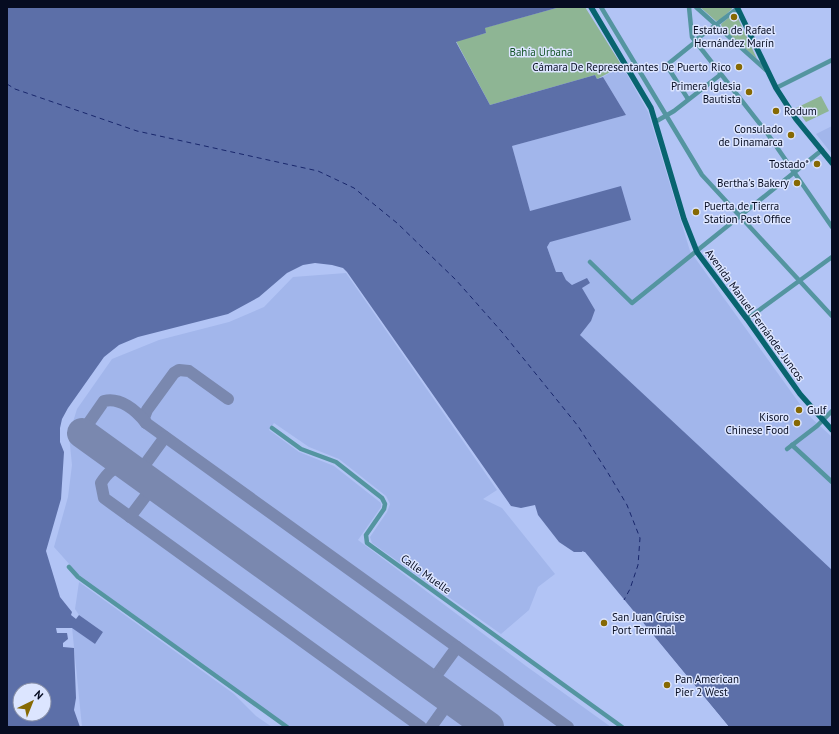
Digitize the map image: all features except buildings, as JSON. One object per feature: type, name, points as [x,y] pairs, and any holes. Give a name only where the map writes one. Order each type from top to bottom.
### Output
[{"type":"main road","name":"Avenida Manuel Fernández Juncos","points":[[591,7],[651,108],[684,219],[697,252],[747,318],[800,394],[832,430]]},
{"type":"main road","points":[[737,8],[776,88],[795,117],[832,163]]},
{"type":"street","points":[[601,7],[702,175],[832,316]]},
{"type":"street","points":[[689,7],[690,32],[695,41],[795,171],[832,227]]},
{"type":"street","points":[[696,7],[768,72]]},
{"type":"street","points":[[688,99],[667,66],[668,64],[737,8]]},
{"type":"street","points":[[776,88],[832,60]]},
{"type":"street","points":[[655,122],[667,115],[720,75]]},
{"type":"street","points":[[590,262],[632,303],[822,150]]},
{"type":"street","points":[[747,318],[832,257]]},
{"type":"street","points":[[787,449],[817,426],[832,411]]},
{"type":"street","name":"Calle Muelle","points":[[272,428],[302,449],[336,462],[382,498],[385,504],[384,509],[366,535],[367,543],[622,727]]},
{"type":"street","points":[[792,445],[832,482]]},
{"type":"street","points":[[69,567],[78,577],[287,727]]},
{"type":"shaded area","points":[[7,7],[560,7],[485,28],[486,33],[456,42],[490,105],[595,75],[597,79],[603,77],[626,115],[512,146],[530,211],[621,186],[631,220],[550,242],[547,247],[556,272],[562,272],[566,280],[572,285],[587,278],[590,283],[582,288],[595,310],[591,321],[580,335],[832,570],[832,727],[729,727],[585,552],[574,552],[559,542],[538,515],[535,505],[521,508],[511,506],[347,272],[343,268],[315,263],[303,265],[287,273],[259,297],[228,314],[138,337],[119,345],[104,357],[68,408],[62,419],[60,428],[60,442],[64,452],[61,499],[46,551],[60,597],[72,612],[71,615],[76,619],[79,615],[103,632],[95,644],[72,628],[56,628],[57,633],[67,633],[68,639],[63,643],[63,647],[74,648],[76,698],[74,710],[80,727],[7,727]]},
{"type":"shaded area","points":[[622,66],[648,112],[690,251],[807,414],[832,437],[832,571],[580,335],[591,321],[582,287],[590,282],[572,285],[566,280],[562,272],[556,272],[547,247],[550,242],[530,212],[512,146],[626,115],[603,77]]},
{"type":"shaded area","points":[[832,126],[832,154],[816,134]]},
{"type":"shaded area","points":[[346,273],[497,490],[483,499],[502,508],[555,574],[538,587],[529,610],[501,634],[372,543],[370,537],[387,512],[390,504],[386,496],[339,459],[309,447],[274,423],[269,430],[299,452],[334,466],[381,503],[381,507],[358,540],[526,666],[611,727],[289,727],[79,575],[54,547],[68,497],[72,465],[69,435],[77,409],[112,359],[159,340],[229,322],[264,307],[293,277]]},
{"type":"shaded area","points":[[79,582],[234,694],[256,716],[272,727],[82,727],[72,627],[95,644],[103,632],[79,615],[75,609]]},
{"type":"green space","name":"Bahía Urbana","points":[[560,7],[585,7],[622,66],[597,79],[595,75],[490,105],[456,41],[486,33],[484,28]]},
{"type":"green space","points":[[700,7],[732,7],[732,9],[720,20],[716,21]]},
{"type":"green space","points":[[732,15],[737,16],[757,59],[722,28],[721,24]]},
{"type":"green space","points":[[821,96],[829,111],[806,122],[796,108]]},
{"type":"pier","points":[[583,551],[729,727],[727,727],[711,708],[584,554],[578,555]]},
{"type":"ferry route","points":[[7,84],[15,89],[137,131],[318,171],[354,188],[397,223],[456,280],[502,332],[578,426],[608,473],[627,505],[640,538],[638,565],[630,589],[624,600]]},
{"type":"taxiway","points":[[146,423],[144,418],[147,410],[174,373],[179,370],[189,371],[228,399]]},
{"type":"taxiway","points":[[92,441],[87,430],[88,424],[104,401],[116,401],[133,409],[146,423],[568,727]]},
{"type":"taxiway","points":[[138,474],[165,437]]},
{"type":"taxiway","points":[[126,465],[111,471],[101,483],[104,498],[421,727]]},
{"type":"taxiway","points":[[130,517],[154,485]]},
{"type":"taxiway","points":[[430,684],[457,647]]},
{"type":"taxiway","points":[[431,727],[451,699]]},
{"type":"runway","points":[[82,433],[489,727]]},
{"type":"place","name":"Estatua de Rafael Hernández Marín","points":[[734,17]]},
{"type":"place","name":"Cámara De Representantes De Puerto Rico","points":[[739,67]]},
{"type":"place","name":"Primera Iglesia Bautista","points":[[749,92]]},
{"type":"place","name":"Rodum","points":[[776,111]]},
{"type":"place","name":"Consulado de Dinamarca","points":[[791,135]]},
{"type":"place","name":"Tostado*","points":[[817,164]]},
{"type":"place","name":"Bertha's Bakery","points":[[797,183]]},
{"type":"place","name":"Puerta de Tierra Station Post Office","points":[[696,212]]},
{"type":"place","name":"Gulf","points":[[799,410]]},
{"type":"place","name":"Kisoro Chinese Food","points":[[797,423]]},
{"type":"place","name":"San Juan Cruise Port Terminal","points":[[604,623]]},
{"type":"place","name":"Pan American Pier 2 West","points":[[667,685]]}]
